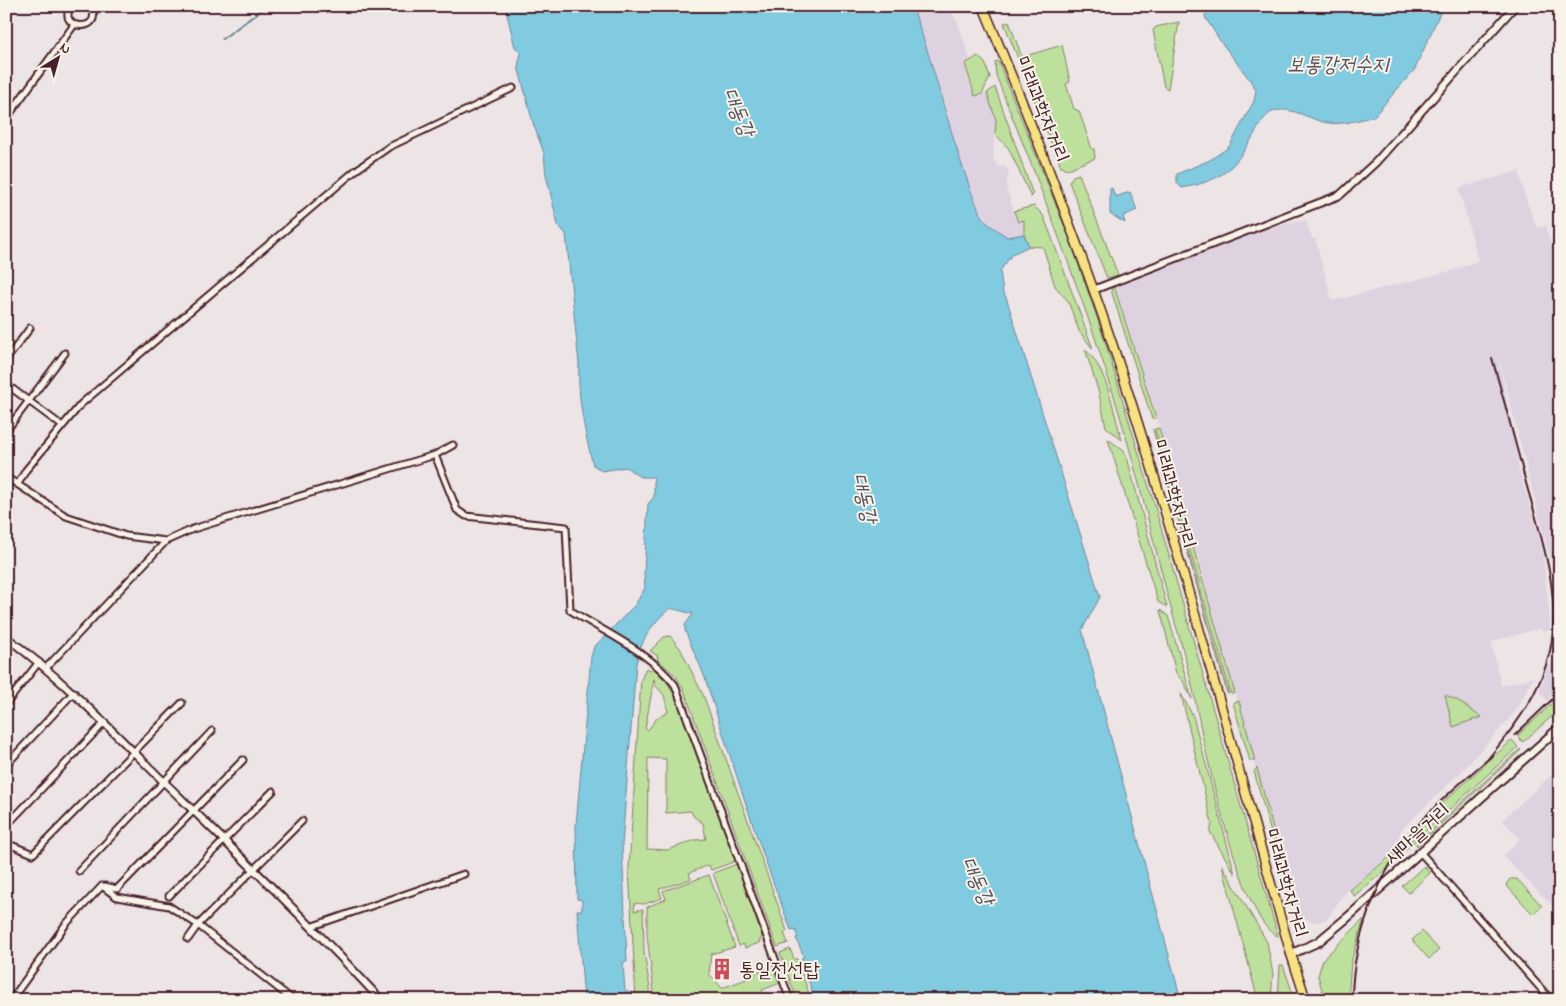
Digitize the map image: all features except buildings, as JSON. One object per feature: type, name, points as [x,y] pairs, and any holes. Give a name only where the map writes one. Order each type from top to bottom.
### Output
[{"type":"main road","name":"미래과학자거리","points":[[983,6],[1048,164],[1094,290],[1154,478],[1291,954],[1306,1000]]},
{"type":"main road","name":"새마을거리","points":[[1291,954],[1318,942],[1560,727]]},
{"type":"street","points":[[71,6],[68,15],[74,25]]},
{"type":"street","points":[[74,25],[85,26],[90,24],[94,13],[90,6]]},
{"type":"street","points":[[1094,290],[1340,195],[1376,162],[1515,6]]},
{"type":"street","points":[[6,120],[74,25]]},
{"type":"street","points":[[18,484],[26,470],[61,425],[81,404],[356,170],[389,147],[513,88]]},
{"type":"street","points":[[6,360],[30,328]]},
{"type":"street","points":[[6,431],[65,353]]},
{"type":"street","points":[[6,384],[61,425]]},
{"type":"street","points":[[46,668],[166,541],[193,529],[435,455],[453,445]]},
{"type":"street","points":[[435,455],[457,510],[466,516],[566,528],[570,610],[646,657],[664,672],[679,695],[790,1000]]},
{"type":"street","points":[[6,477],[66,516],[126,536],[166,541]]},
{"type":"street","points":[[6,638],[40,662],[74,692],[313,926],[381,1000]]},
{"type":"street","points":[[6,704],[40,662]]},
{"type":"street","points":[[6,765],[74,692]]},
{"type":"street","points":[[6,843],[33,854],[182,703]]},
{"type":"street","points":[[6,826],[105,722]]},
{"type":"street","points":[[79,871],[212,731]]},
{"type":"street","points":[[102,886],[117,889],[243,760]]},
{"type":"street","points":[[169,896],[273,791]]},
{"type":"street","points":[[188,939],[198,925],[302,821]]},
{"type":"street","points":[[1420,852],[1551,1000]]},
{"type":"street","points":[[313,926],[464,874]]},
{"type":"street","points":[[102,886],[117,897],[169,906],[198,925],[293,1000]]},
{"type":"street","points":[[11,1000],[66,924],[102,886]]},
{"type":"shaded area","points":[[912,6],[947,6],[958,23],[971,61],[965,64],[968,80],[975,96],[987,93],[996,120],[993,158],[999,167],[1006,166],[1009,174],[1006,187],[1017,221],[1024,220],[1024,234],[1007,237],[987,223],[981,216],[957,154],[944,101]]},
{"type":"shaded area","points":[[1519,171],[1525,197],[1537,228],[1546,226],[1551,245],[1560,255],[1560,598],[1499,360],[1519,470],[1542,547],[1551,630],[1542,632],[1541,628],[1491,642],[1501,686],[1534,677],[1515,712],[1467,766],[1402,829],[1392,853],[1344,894],[1327,919],[1316,922],[1307,920],[1301,917],[1293,904],[1158,421],[1114,285],[1267,228],[1306,220],[1312,239],[1315,238],[1332,301],[1451,271],[1478,261],[1459,188]]},
{"type":"shaded area","points":[[1560,654],[1560,687],[1547,701],[1539,691],[1548,666]]},
{"type":"shaded area","points":[[1560,767],[1560,913],[1503,856],[1520,839],[1502,820]]},
{"type":"green space","points":[[1009,22],[1022,57],[1062,45],[1070,82],[1066,84],[1074,109],[1079,111],[1092,149],[1094,149],[1095,158],[1068,169],[1061,167],[1004,23]]},
{"type":"green space","points":[[1179,22],[1168,89],[1164,87],[1153,30],[1156,27]]},
{"type":"green space","points":[[978,56],[985,63],[990,77],[982,94],[975,96],[965,64]]},
{"type":"green space","points":[[998,61],[1070,240],[1103,335],[1155,507],[1278,936],[1264,925],[1251,900],[1238,867],[1215,788],[1189,673],[1133,461],[1109,380],[1069,264],[996,75],[995,62]]},
{"type":"green space","points":[[995,87],[1033,195],[1031,197],[1009,149],[995,134],[996,120],[987,93]]},
{"type":"green space","points":[[1079,174],[1118,275],[1107,278],[1069,182],[1073,176]]},
{"type":"green space","points":[[1034,206],[1043,215],[1093,349],[1079,331],[1068,301],[1055,286],[1043,247],[1029,246],[1024,234],[1024,220],[1018,222],[1014,211]]},
{"type":"green space","points":[[1114,286],[1156,418],[1152,419],[1111,290]]},
{"type":"green space","points":[[1085,349],[1093,358],[1105,380],[1122,440],[1106,427],[1099,393]]},
{"type":"green space","points":[[1159,428],[1235,693],[1231,694],[1155,429]]},
{"type":"green space","points":[[1153,429],[1229,694],[1227,693]]},
{"type":"green space","points":[[1108,439],[1124,451],[1128,461],[1167,607],[1158,602]]},
{"type":"green space","points":[[1160,610],[1168,616],[1192,699],[1183,681],[1176,673]]},
{"type":"green space","points":[[670,636],[680,648],[704,697],[787,931],[784,933],[788,943],[777,947],[684,690],[676,676],[657,659],[658,656],[650,651],[664,637]]},
{"type":"green space","points":[[646,668],[651,670],[653,668],[667,682],[677,700],[736,861],[711,870],[709,865],[689,873],[691,879],[659,889],[662,898],[644,904],[635,903],[634,911],[643,909],[644,953],[652,1000],[636,1000],[629,869],[641,680]],"holes":[[[654,679],[656,686],[664,695],[668,712],[657,718],[648,730],[645,729]],[[648,758],[666,759],[666,813],[691,811],[694,817],[703,823],[706,839],[695,840],[668,850],[647,849]]]},
{"type":"green space","points":[[1181,694],[1193,716],[1235,874],[1210,832],[1212,824]]},
{"type":"green space","points":[[1445,695],[1457,700],[1481,717],[1453,727]]},
{"type":"green space","points":[[1560,696],[1560,709],[1523,742],[1517,736]]},
{"type":"green space","points":[[1239,701],[1255,761],[1250,761],[1233,703]]},
{"type":"green space","points":[[1512,740],[1518,747],[1402,853],[1429,815]]},
{"type":"green space","points":[[1521,750],[1417,846],[1416,844]]},
{"type":"green space","points":[[1257,768],[1276,839],[1273,840],[1254,771]]},
{"type":"green space","points":[[1400,848],[1388,868],[1354,896],[1350,890]]},
{"type":"green space","points":[[737,864],[762,936],[759,943],[745,948],[744,944],[739,946],[713,873]]},
{"type":"green space","points":[[1222,865],[1267,942],[1273,974],[1271,1000],[1258,1000]]},
{"type":"green space","points":[[1424,866],[1430,873],[1409,893],[1402,886]]},
{"type":"green space","points":[[709,875],[735,947],[711,954],[709,974],[722,988],[755,976],[755,972],[774,968],[780,983],[762,990],[766,1000],[655,1000],[647,936],[647,907],[666,899],[663,891]]},
{"type":"green space","points":[[1510,879],[1517,879],[1542,906],[1533,914],[1506,885]]},
{"type":"green space","points":[[1364,919],[1351,962],[1348,1000],[1325,1000],[1318,976],[1323,959]]},
{"type":"green space","points":[[1422,931],[1439,950],[1429,959],[1412,940]]},
{"type":"green space","points":[[790,949],[794,959],[797,959],[811,1000],[797,1000],[780,953]]},
{"type":"green space","points":[[1280,965],[1283,965],[1295,1000],[1278,1000]]},
{"type":"water","name":"대동강","points":[[505,6],[912,6],[930,58],[953,138],[981,216],[987,223],[1007,237],[1024,234],[1029,246],[1012,254],[1000,271],[1003,293],[1006,297],[1100,597],[1082,630],[1181,1000],[815,1000],[801,958],[804,957],[796,938],[798,937],[795,929],[791,930],[779,899],[705,678],[685,630],[685,625],[693,614],[670,608],[648,633],[636,664],[622,845],[627,962],[623,963],[625,991],[628,991],[629,1000],[584,1000],[577,910],[582,910],[582,900],[577,899],[576,825],[591,657],[594,647],[635,605],[645,588],[648,504],[654,497],[654,477],[640,477],[626,467],[602,471],[593,465],[580,402],[579,364],[566,234],[558,225],[546,175],[544,153],[533,123],[518,66],[521,53],[515,47]]},
{"type":"water","name":"보통강저수지","points":[[1207,6],[1443,6],[1415,69],[1374,116],[1351,122],[1328,123],[1293,111],[1279,110],[1269,113],[1241,155],[1227,171],[1209,181],[1182,188],[1177,183],[1177,174],[1210,160],[1229,147],[1254,101],[1256,90],[1205,17]]},
{"type":"water","points":[[1112,188],[1115,197],[1130,192],[1137,210],[1123,216],[1125,223],[1110,214],[1110,189]]},
{"type":"waterway","points":[[222,39],[267,6]]},
{"type":"railway","points":[[1488,759],[1517,722],[1533,695],[1546,667],[1553,630],[1552,587],[1548,566],[1492,358]]},
{"type":"railway","points":[[1515,735],[1560,692]]},
{"type":"railway","points":[[1352,1000],[1353,975],[1358,949],[1365,923],[1385,874],[1414,830],[1431,811],[1453,789],[1493,755]]},
{"type":"place","name":"통일전선탑","points":[[722,969]]}]
